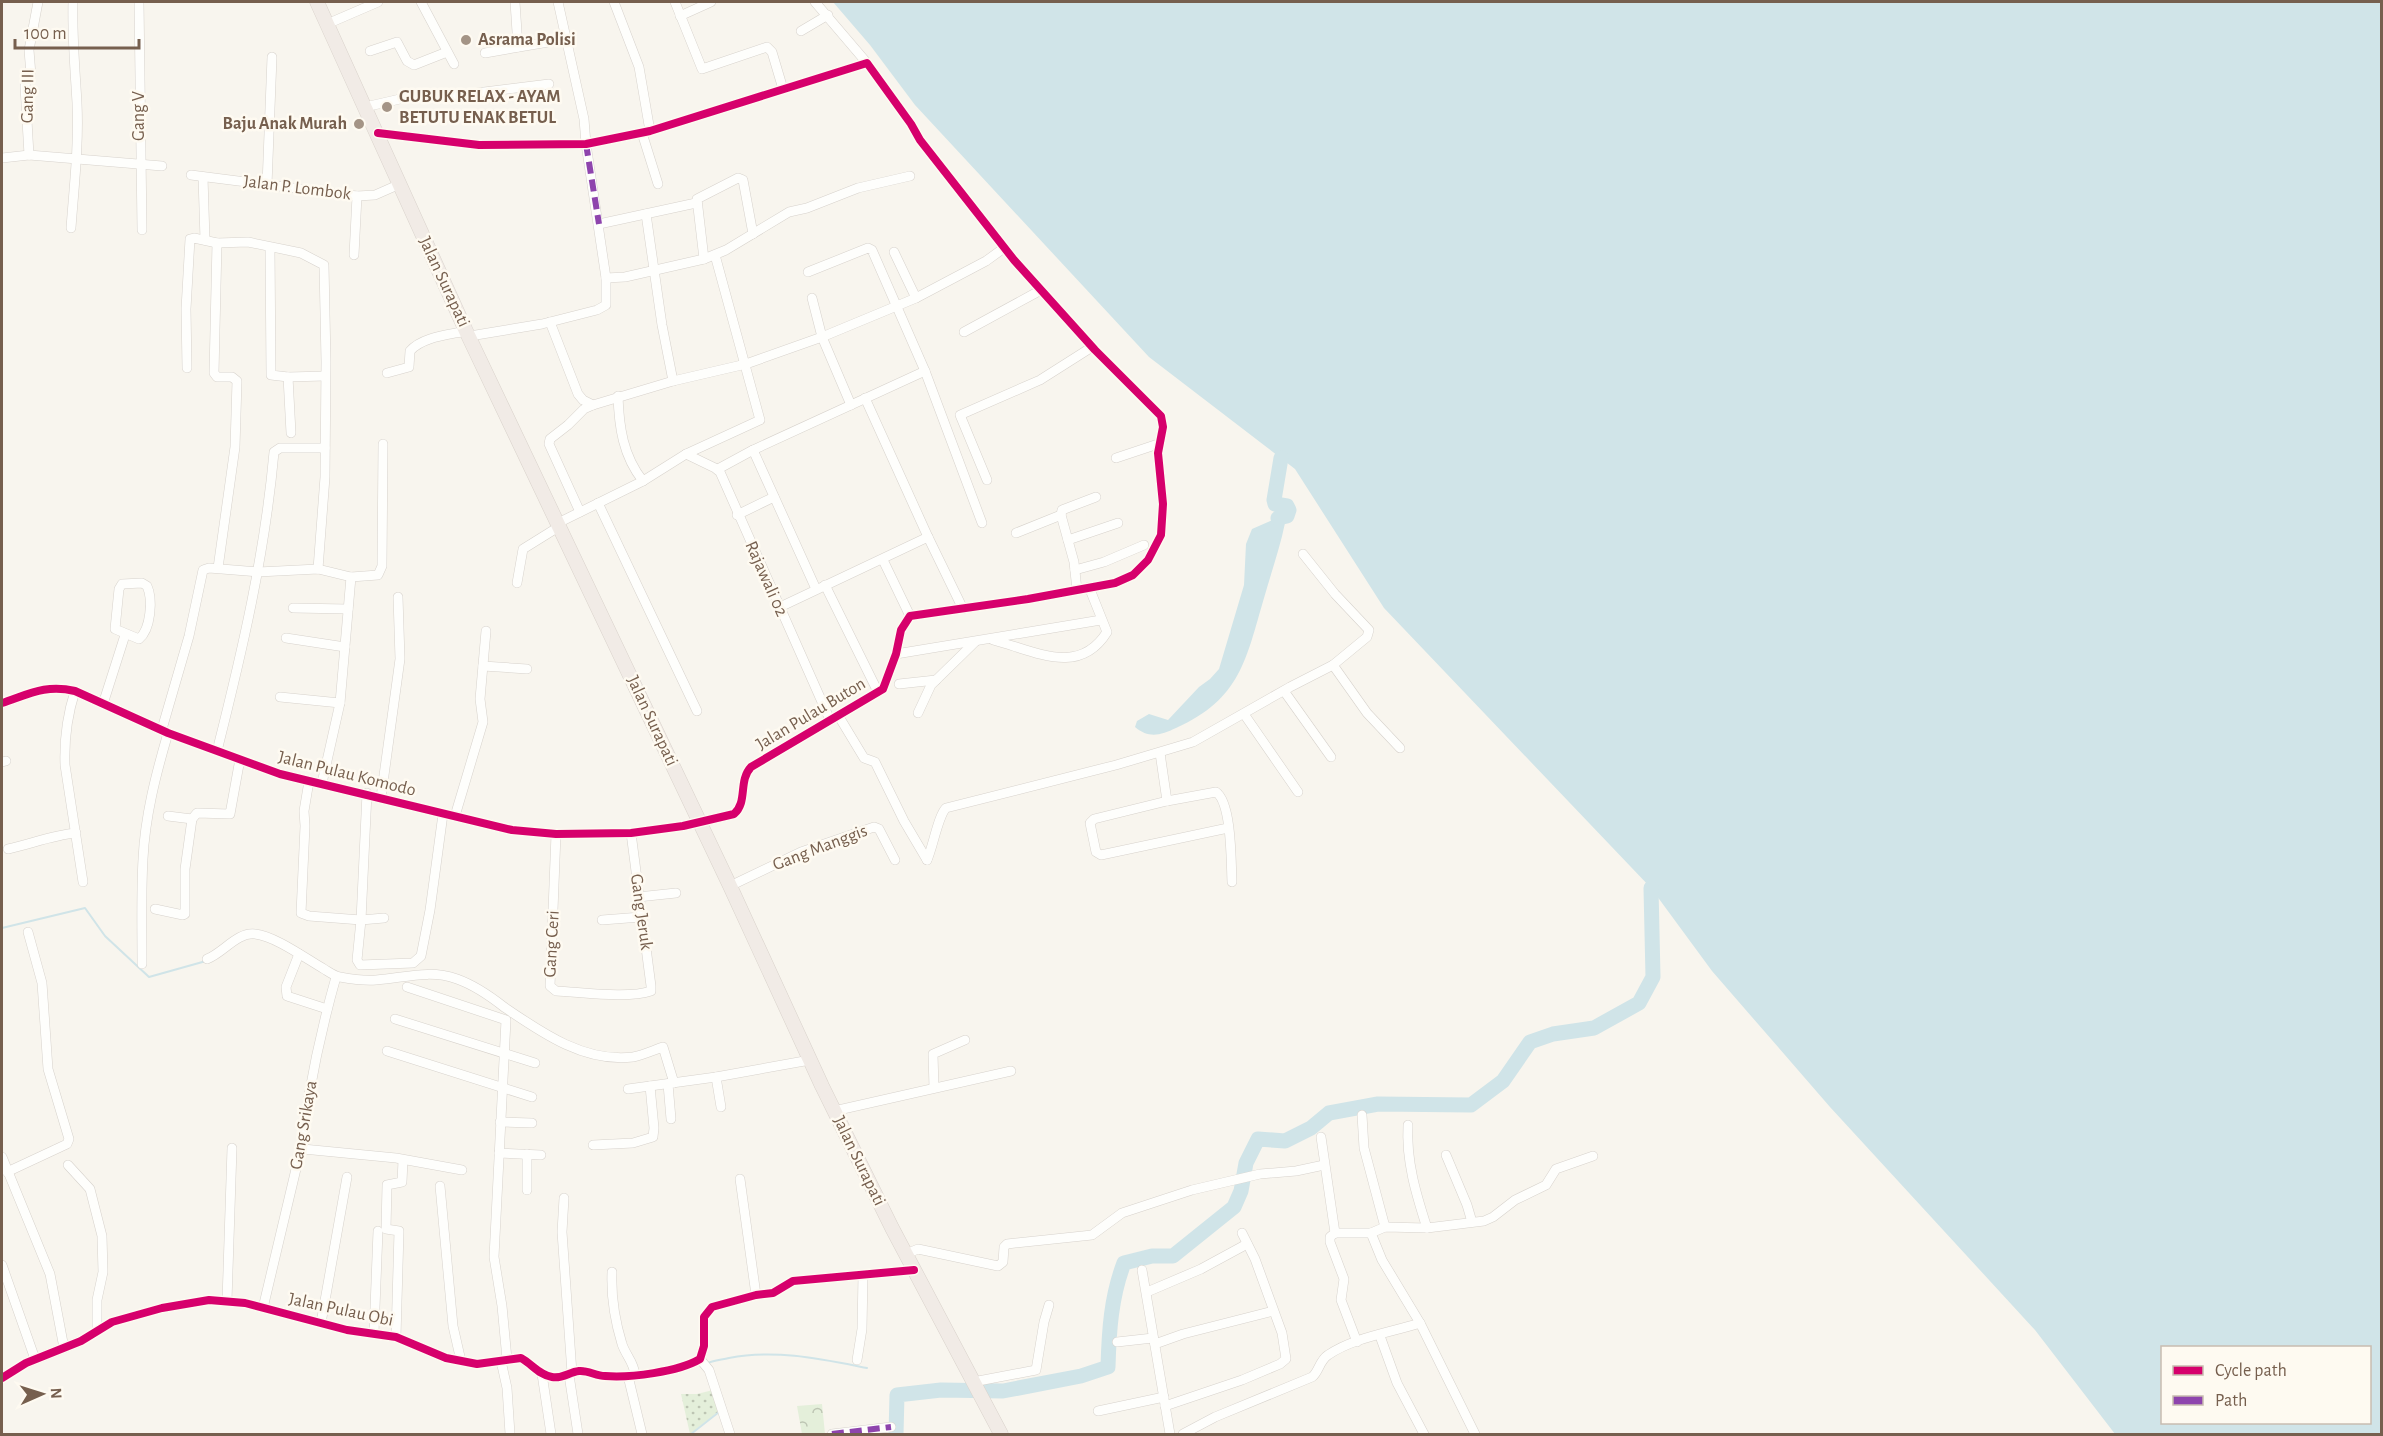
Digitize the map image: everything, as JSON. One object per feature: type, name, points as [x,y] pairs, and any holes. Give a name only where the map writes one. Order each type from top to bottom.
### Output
[{"type":"highway","name":"Jalan Surapati","points":[[316,2],[468,333],[834,1111],[914,1270],[1001,1434]]},
{"type":"street","name":"Gang III","points":[[29,154],[25,86],[31,75],[29,50],[38,2]]},
{"type":"street","points":[[71,228],[77,105],[72,45],[73,2]]},
{"type":"street","name":"Gang V","points":[[139,2],[139,164],[142,230]]},
{"type":"street","points":[[327,24],[378,2]]},
{"type":"street","points":[[421,2],[454,64]]},
{"type":"street","points":[[515,2],[518,47]]},
{"type":"street","points":[[387,373],[409,367],[410,351],[414,346],[426,341],[550,322],[605,307],[606,278],[584,119],[558,2]]},
{"type":"street","points":[[614,2],[639,67],[646,132],[658,184]]},
{"type":"street","points":[[678,2],[680,16],[702,69],[768,47],[783,89]]},
{"type":"street","points":[[680,16],[711,2]]},
{"type":"street","points":[[815,2],[867,63],[920,140],[1004,248],[1092,346],[1161,416],[1163,427],[1158,444],[1163,523],[1161,536],[1154,552],[1133,575],[1115,583],[1077,590],[910,616],[883,560]]},
{"type":"street","points":[[801,31],[828,15]]},
{"type":"street","points":[[485,53],[566,39]]},
{"type":"street","points":[[370,51],[397,42],[407,61],[412,65],[447,52]]},
{"type":"street","points":[[267,185],[272,57]]},
{"type":"street","points":[[378,133],[479,145],[586,144],[646,132],[867,63]]},
{"type":"street","points":[[366,107],[413,96],[460,95],[549,84]]},
{"type":"street","points":[[2,158],[29,154],[162,166]]},
{"type":"street","name":"Jalan P. Lombok","points":[[192,175],[357,196],[375,195],[400,184]]},
{"type":"street","points":[[203,177],[205,240]]},
{"type":"street","points":[[606,278],[625,277],[704,259],[753,234],[789,212],[807,208],[858,188],[910,177]]},
{"type":"street","points":[[704,259],[696,203],[698,198],[738,178],[742,178],[753,234]]},
{"type":"street","points":[[354,255],[357,196]]},
{"type":"street","points":[[599,224],[696,203]]},
{"type":"street","points":[[646,214],[653,271],[673,381]]},
{"type":"street","points":[[187,368],[186,309],[189,242],[194,238],[217,243],[248,242],[301,253],[324,265],[325,477],[318,569]]},
{"type":"street","points":[[217,243],[214,373],[217,376],[232,377],[237,381],[235,447],[218,568]]},
{"type":"street","points":[[270,248],[270,372],[273,376],[325,376]]},
{"type":"street","points":[[808,272],[871,248],[925,371],[982,523]]},
{"type":"street","points":[[580,512],[549,444],[550,439],[584,409],[618,396],[746,364],[822,337],[916,298],[967,272],[1004,248]]},
{"type":"street","points":[[894,252],[916,298]]},
{"type":"street","points":[[518,583],[524,549],[559,524],[643,481],[686,454],[760,420],[715,255]]},
{"type":"street","points":[[964,332],[1041,290]]},
{"type":"street","points":[[812,298],[822,337],[851,405]]},
{"type":"street","points":[[550,322],[578,394],[583,400],[593,405]]},
{"type":"street","points":[[987,480],[959,416],[1040,380],[1092,346]]},
{"type":"street","points":[[686,454],[718,469],[753,450],[925,371]]},
{"type":"street","points":[[288,377],[291,433]]},
{"type":"street","points":[[618,396],[622,439],[628,456],[643,481]]},
{"type":"street","points":[[865,398],[963,609]]},
{"type":"street","points":[[142,964],[143,858],[154,779],[191,626],[201,572],[206,568],[258,572],[318,569],[351,577],[376,576],[380,572],[383,444]]},
{"type":"street","points":[[1116,458],[1158,444]]},
{"type":"street","points":[[217,751],[258,572],[275,450],[325,448]]},
{"type":"street","points":[[753,450],[820,587],[878,692]]},
{"type":"street","name":"Rajawali 02","points":[[718,469],[780,607],[834,718],[864,758],[874,762],[927,860],[935,843],[941,814],[946,808],[1160,753]]},
{"type":"street","points":[[1077,590],[1075,570],[1061,515],[1062,510],[1096,496]]},
{"type":"street","points":[[737,514],[774,497]]},
{"type":"street","points":[[598,503],[697,711]]},
{"type":"street","points":[[1016,533],[1061,515]]},
{"type":"street","points":[[1068,540],[1118,523]]},
{"type":"street","points":[[780,607],[928,537]]},
{"type":"street","points":[[1075,570],[1104,562],[1144,544]]},
{"type":"street","points":[[1167,801],[1160,753],[1193,742],[1334,665],[1367,637],[1369,630],[1335,594],[1303,554]]},
{"type":"street","points":[[322,783],[340,703],[351,577]]},
{"type":"street","points":[[145,584],[149,590],[146,626],[141,638],[126,635],[115,630],[114,626],[120,586],[145,584]]},
{"type":"street","points":[[991,639],[1066,659],[1080,656],[1098,646],[1107,632],[1089,587]]},
{"type":"street","points":[[381,797],[400,658],[398,597]]},
{"type":"street","points":[[293,608],[348,609]]},
{"type":"street","name":"Jalan Pulau Buton","points":[[699,822],[734,814],[741,803],[743,784],[748,770],[878,692],[887,683],[901,630],[910,616]]},
{"type":"street","points":[[896,654],[1101,620]]},
{"type":"street","points":[[455,816],[483,722],[480,699],[486,631]]},
{"type":"street","points":[[103,704],[126,635]]},
{"type":"street","points":[[286,638],[345,647]]},
{"type":"street","points":[[918,713],[931,685],[975,642]]},
{"type":"street","points":[[1334,665],[1367,713],[1400,748]]},
{"type":"street","points":[[483,666],[527,669]]},
{"type":"street","points":[[899,684],[936,680]]},
{"type":"street","name":"Jalan Pulau Komodo","points":[[2,703],[45,688],[75,691],[165,731],[280,774],[367,793],[512,830],[556,834],[631,834],[699,822]]},
{"type":"street","points":[[75,691],[68,711],[64,746],[83,882]]},
{"type":"street","points":[[1284,691],[1331,757]]},
{"type":"street","points":[[280,697],[340,703]]},
{"type":"street","points":[[1244,714],[1298,792]]},
{"type":"street","points":[[155,909],[185,914],[185,869],[192,819],[197,813],[230,814],[240,759]]},
{"type":"street","points":[[309,781],[304,811],[301,913],[309,916],[361,920],[384,918]]},
{"type":"street","points":[[1228,828],[1113,854],[1097,853],[1089,829],[1093,820],[1167,801],[1216,792],[1222,799],[1228,828],[1232,882]]},
{"type":"street","points":[[367,793],[357,960],[360,965],[394,965],[413,963],[420,959],[430,910],[443,814]]},
{"type":"street","points":[[168,816],[192,819]]},
{"type":"street","name":"Gang Manggis","points":[[730,886],[801,852],[874,827],[879,829],[895,860]]},
{"type":"street","points":[[8,849],[46,841],[57,835],[76,833]]},
{"type":"street","name":"Gang Ceri","points":[[556,834],[550,986],[556,990],[603,994],[651,991]]},
{"type":"street","name":"Gang Jeruk","points":[[631,834],[651,991]]},
{"type":"street","points":[[638,897],[676,893]]},
{"type":"street","points":[[602,920],[641,917]]},
{"type":"street","points":[[7,1172],[67,1144],[69,1139],[48,1069],[42,983],[28,932]]},
{"type":"street","points":[[207,959],[217,956],[236,940],[254,934],[264,936],[299,954],[336,977],[373,980],[421,973],[440,974],[459,980],[491,997],[552,1036],[580,1051],[598,1056],[636,1057],[663,1047],[671,1083],[671,1119]]},
{"type":"street","points":[[299,954],[286,987],[287,996],[327,1009]]},
{"type":"street","name":"Gang Srikaya","points":[[263,1308],[296,1169],[303,1149],[308,1098],[336,977]]},
{"type":"street","points":[[407,987],[506,1020],[494,1257],[510,1434]]},
{"type":"street","points":[[395,1019],[535,1063]]},
{"type":"street","points":[[934,1088],[933,1054],[965,1040]]},
{"type":"street","points":[[387,1051],[532,1097]]},
{"type":"street","points":[[628,1089],[716,1077],[810,1060]]},
{"type":"street","points":[[834,1111],[1011,1071]]},
{"type":"street","points":[[716,1077],[721,1107]]},
{"type":"street","points":[[594,1145],[633,1143],[652,1137],[654,1128],[650,1086]]},
{"type":"street","points":[[1362,1115],[1364,1148],[1384,1227]]},
{"type":"street","points":[[500,1122],[532,1123]]},
{"type":"street","points":[[1408,1125],[1407,1142],[1411,1174],[1427,1228]]},
{"type":"street","points":[[1320,1137],[1335,1233]]},
{"type":"street","points":[[226,1301],[232,1148]]},
{"type":"street","points":[[303,1149],[403,1160],[462,1170]]},
{"type":"street","points":[[499,1153],[541,1155]]},
{"type":"street","points":[[527,1154],[527,1190]]},
{"type":"street","points":[[1446,1155],[1472,1222]]},
{"type":"street","points":[[1357,1342],[1341,1300],[1344,1279],[1329,1237],[1335,1233],[1371,1233],[1384,1227],[1427,1228],[1493,1217],[1515,1200],[1546,1185],[1559,1167],[1593,1156]]},
{"type":"street","points":[[2,1157],[50,1274],[64,1348]]},
{"type":"street","points":[[396,1337],[399,1231],[387,1229],[387,1185],[402,1182],[403,1160]]},
{"type":"street","points":[[68,1165],[90,1189],[102,1236],[103,1272],[97,1300],[97,1331]]},
{"type":"street","points":[[906,1254],[918,1248],[998,1266],[1003,1262],[1004,1247],[1007,1244],[1092,1235],[1122,1213],[1229,1180],[1324,1165]]},
{"type":"street","points":[[321,1323],[347,1177]]},
{"type":"street","points":[[740,1179],[756,1295]]},
{"type":"street","points":[[2,1189],[11,1183]]},
{"type":"street","points":[[440,1186],[453,1326],[461,1361]]},
{"type":"street","points":[[564,1198],[562,1232],[570,1374],[578,1434]]},
{"type":"street","points":[[374,1333],[378,1230]]},
{"type":"street","points":[[1098,1411],[1164,1402],[1242,1380],[1286,1360],[1287,1351],[1274,1311],[1258,1267],[1242,1233]]},
{"type":"street","points":[[1371,1233],[1382,1260],[1420,1323],[1475,1434]]},
{"type":"street","points":[[1147,1292],[1202,1269],[1246,1244]]},
{"type":"street","points":[[2,1265],[35,1359]]},
{"type":"street","points":[[730,1434],[704,1362],[704,1317],[707,1311],[712,1307],[756,1295],[773,1293],[793,1281],[914,1270]]},
{"type":"street","points":[[1142,1270],[1170,1434]]},
{"type":"street","points":[[612,1272],[615,1316],[622,1345],[633,1363],[631,1375],[642,1434]]},
{"type":"street","points":[[857,1360],[862,1321],[862,1275]]},
{"type":"street","name":"Jalan Pulau Obi","points":[[2,1374],[64,1348],[112,1322],[196,1301],[226,1301],[321,1323],[396,1337],[429,1352],[477,1365],[521,1358],[542,1374]]},
{"type":"street","points":[[974,1384],[1036,1370],[1044,1322],[1050,1305]]},
{"type":"street","points":[[1118,1342],[1154,1341],[1274,1311]]},
{"type":"street","points":[[1184,1434],[1215,1417],[1312,1377],[1323,1358],[1357,1342],[1420,1323]]},
{"type":"street","points":[[1380,1335],[1397,1383],[1424,1434]]},
{"type":"street","points":[[550,1434],[542,1374],[560,1378],[579,1371],[603,1376],[631,1375],[704,1362]]},
{"type":"street","points":[[832,1434],[891,1428]]},
{"type":"green space","points":[[713,1390],[719,1411],[690,1434],[681,1394],[697,1394]]},
{"type":"green space","points":[[822,1404],[825,1434],[802,1434],[797,1406]]},
{"type":"shaded area","points":[[833,2],[2381,2],[2381,1434],[2115,1434],[2035,1330],[1830,1107],[1712,971],[1651,888],[1384,608],[1295,469],[1149,357],[915,105],[870,45]]},
{"type":"shaded area","points":[[1282,518],[1285,523],[1283,532],[1252,640],[1238,675],[1215,704],[1198,717],[1160,734],[1140,731],[1135,727],[1137,721],[1149,714],[1168,720],[1219,669],[1244,585],[1246,544],[1252,529]]},
{"type":"waterway","points":[[1278,518],[1287,516],[1289,510],[1287,506],[1275,504],[1274,500],[1281,458]]},
{"type":"waterway","points":[[896,1434],[897,1395],[941,1390],[1003,1391],[1081,1376],[1108,1367],[1111,1314],[1124,1263],[1152,1256],[1173,1256],[1234,1207],[1241,1191],[1246,1163],[1258,1139],[1285,1141],[1311,1128],[1329,1113],[1378,1104],[1471,1105],[1503,1081],[1530,1042],[1553,1034],[1594,1028],[1639,1003],[1653,977],[1651,888]]},
{"type":"waterway","points":[[2,928],[85,908],[105,936],[149,977],[206,961]]},
{"type":"waterway","points":[[706,1364],[717,1360],[764,1354],[816,1359],[867,1368]]},
{"type":"waterway","points":[[691,1434],[719,1412]]},
{"type":"marked path","points":[[586,144],[599,224]]},
{"type":"marked path","points":[[832,1434],[891,1427]]},
{"type":"cycle path","points":[[2,703],[46,689],[75,691],[168,733],[280,774],[512,830],[556,834],[631,833],[683,826],[734,814],[741,804],[745,779],[751,767],[883,689],[896,654],[901,630],[910,616],[1028,599],[1115,583],[1133,575],[1148,560],[1161,535],[1163,504],[1158,453],[1163,427],[1161,416],[1095,350],[1014,260],[920,140],[867,63],[650,131],[586,144],[479,145],[378,133]]},
{"type":"cycle path","points":[[2,1378],[26,1363],[81,1341],[112,1322],[162,1308],[209,1300],[245,1303],[347,1330],[396,1337],[446,1358],[477,1364],[521,1358],[539,1372],[552,1377],[579,1371],[605,1376],[640,1375],[667,1371],[700,1359],[704,1346],[704,1317],[712,1307],[756,1295],[773,1293],[793,1281],[914,1270]]},
{"type":"place","name":"Asrama Polisi","points":[[466,40]]},
{"type":"place","name":"GUBUK RELAX - AYAM BETUTU ENAK BETUL","points":[[387,107]]},
{"type":"place","name":"Baju Anak Murah","points":[[359,124]]}]
